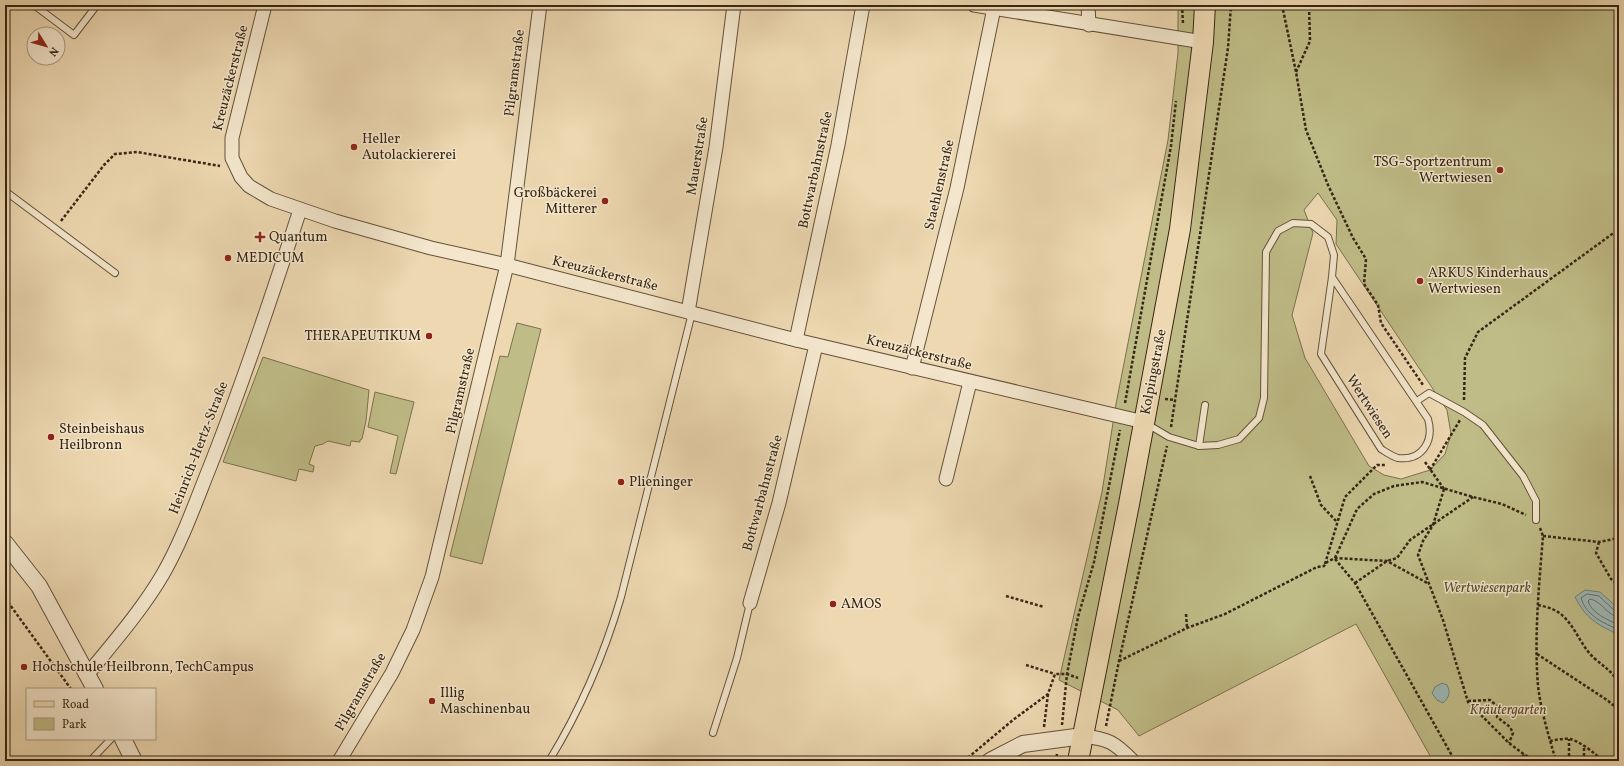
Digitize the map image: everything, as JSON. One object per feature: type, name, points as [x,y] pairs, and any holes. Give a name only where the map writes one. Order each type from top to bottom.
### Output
[{"type":"main road","name":"Kolpingstraße","points":[[1078,761],[1180,229],[1194,41],[1205,5]]},
{"type":"street","name":"Kreuzäckerstraße","points":[[266,5],[232,138],[232,158],[236,169],[249,186],[259,193],[300,210],[431,248],[507,265],[816,345],[1144,422]]},
{"type":"street","name":"Pilgramstraße","points":[[339,761],[392,673],[413,630],[422,607],[442,540],[507,265],[540,5]]},
{"type":"street","name":"Mauerstraße","points":[[690,312],[716,147],[734,5]]},
{"type":"street","name":"Bottwarbahnstraße","points":[[796,340],[838,145],[863,5]]},
{"type":"street","points":[[974,5],[1194,41]]},
{"type":"street","points":[[1088,5],[1089,25]]},
{"type":"street","name":"Staehlenstraße","points":[[912,368],[957,188],[994,8]]},
{"type":"street","name":"Heinrich-Hertz-Straße","points":[[91,682],[170,561],[190,516],[234,404],[268,308],[300,210]]},
{"type":"street","name":"Bottwarbahnstraße","points":[[750,603],[779,503],[816,345]]},
{"type":"street","points":[[946,479],[970,382]]},
{"type":"street","points":[[5,543],[39,586],[91,682]]},
{"type":"street","points":[[990,761],[1023,744],[1083,736],[1104,739],[1120,748],[1133,761]]},
{"type":"street","points":[[124,740],[134,761]]},
{"type":"lane","points":[[34,5],[74,35],[97,5]]},
{"type":"lane","points":[[5,191],[116,273]]},
{"type":"lane","name":"Wertwiesen","points":[[1144,422],[1169,437],[1199,446],[1218,445],[1239,439],[1259,418],[1264,398],[1266,252],[1278,231],[1293,223],[1311,224],[1328,237],[1334,254],[1321,354],[1381,449],[1397,458],[1411,457],[1419,454]]},
{"type":"lane","points":[[1332,277],[1428,419],[1431,428],[1428,443],[1419,454]]},
{"type":"lane","points":[[549,761],[565,736],[582,703],[608,638],[624,583],[690,312]]},
{"type":"lane","points":[[1417,401],[1429,393],[1464,412],[1483,425],[1523,476],[1536,501],[1536,520]]},
{"type":"lane","points":[[1199,446],[1205,405]]},
{"type":"lane","points":[[713,733],[737,658],[750,603]]},
{"type":"lane","points":[[90,761],[110,740]]},
{"type":"path","points":[[1182,5],[1194,41]]},
{"type":"path","points":[[1104,739],[1119,661],[1169,437],[1228,48],[1231,5]]},
{"type":"path","points":[[1282,5],[1306,130],[1331,192],[1353,238],[1366,259],[1364,284],[1378,305],[1381,323],[1429,393]]},
{"type":"path","points":[[1296,72],[1310,41],[1310,5]]},
{"type":"path","points":[[1060,739],[1067,674],[1078,617],[1094,562],[1122,417],[1171,146],[1176,100]]},
{"type":"path","points":[[56,228],[104,165],[115,154],[137,152],[236,169]]},
{"type":"path","points":[[1430,470],[1464,412],[1465,358],[1478,332],[1619,229]]},
{"type":"path","points":[[1419,454],[1444,489]]},
{"type":"path","points":[[1420,464],[1427,464]]},
{"type":"path","points":[[1324,566],[1345,497],[1377,465],[1391,465]]},
{"type":"path","points":[[1310,476],[1321,505],[1337,522]]},
{"type":"path","points":[[1335,558],[1357,509],[1374,494],[1394,486],[1422,482],[1502,504],[1536,520],[1543,536],[1538,605],[1538,688],[1556,761]]},
{"type":"path","points":[[1444,489],[1433,525],[1423,541],[1418,555],[1443,620],[1468,702],[1509,744],[1525,755],[1538,761]]},
{"type":"path","points":[[1119,661],[1187,628],[1225,614],[1317,567],[1324,566],[1327,562],[1335,558],[1386,560],[1397,558],[1410,540],[1473,497]]},
{"type":"path","points":[[1543,536],[1599,542],[1619,538]]},
{"type":"path","points":[[1599,542],[1596,553],[1611,579],[1619,586]]},
{"type":"path","points":[[1335,558],[1355,583],[1455,761]]},
{"type":"path","points":[[1355,583],[1386,560]]},
{"type":"path","points":[[1386,560],[1429,584]]},
{"type":"path","points":[[1006,596],[1044,607]]},
{"type":"path","points":[[5,598],[70,688]]},
{"type":"path","points":[[1538,605],[1553,609],[1563,615],[1584,647],[1594,658],[1610,670],[1617,678],[1619,685]]},
{"type":"path","points":[[1186,614],[1187,628]]},
{"type":"path","points":[[1537,654],[1619,710]]},
{"type":"path","points":[[1026,666],[1056,674],[1067,674]]},
{"type":"path","points":[[965,761],[975,751],[1048,694],[1056,674]]},
{"type":"path","points":[[1614,706],[1619,691]]},
{"type":"path","points":[[1468,702],[1490,700],[1497,706],[1497,717],[1510,727],[1513,733],[1509,744]]},
{"type":"path","points":[[1550,741],[1569,739],[1584,746],[1602,761]]},
{"type":"path","points":[[1569,739],[1569,761]]},
{"type":"path","points":[[1584,746],[1584,761]]},
{"type":"path","points":[[1514,761],[1525,755]]},
{"type":"path","points":[[1598,761],[1599,757]]},
{"type":"green space","points":[[1178,5],[1619,5],[1619,761],[1433,761],[1356,624],[1139,736],[1118,710],[1059,680],[1102,492],[1116,404],[1168,140],[1178,53]],"holes":[[[1318,193],[1337,220],[1336,244],[1447,410],[1451,434],[1445,454],[1430,470],[1401,479],[1384,475],[1369,466],[1305,358],[1292,315],[1313,233],[1304,210]]]},
{"type":"green space","points":[[517,323],[541,329],[482,564],[450,556],[500,356],[508,357]]},
{"type":"green space","points":[[263,357],[369,390],[366,421],[360,442],[351,441],[350,446],[328,441],[315,446],[309,464],[314,466],[313,472],[299,469],[296,481],[223,462]]},
{"type":"green space","points":[[375,392],[414,402],[396,474],[390,473],[398,436],[368,427]]},
{"type":"water","points":[[1585,590],[1600,592],[1619,609],[1619,635],[1593,620],[1579,605],[1575,597]]},
{"type":"water","points":[[1442,683],[1447,685],[1449,693],[1448,697],[1443,703],[1437,700],[1432,693],[1435,687]]},
{"type":"place","name":"Heller Autolackiererei","points":[[354,147]]},
{"type":"place","name":"TSG-Sportzentrum Wertwiesen","points":[[1500,170]]},
{"type":"place","name":"Großbäckerei Mitterer","points":[[605,201]]},
{"type":"place","name":"Quantum","points":[[260,237]]},
{"type":"place","name":"MEDICUM","points":[[228,258]]},
{"type":"place","name":"ARKUS Kinderhaus Wertwiesen","points":[[1420,281]]},
{"type":"place","name":"THERAPEUTIKUM","points":[[429,336]]},
{"type":"place","name":"Steinbeishaus Heilbronn","points":[[51,437]]},
{"type":"place","name":"Plieninger","points":[[621,482]]},
{"type":"place","name":"AMOS","points":[[833,604]]},
{"type":"place","name":"Hochschule Heilbronn, TechCampus","points":[[24,667]]},
{"type":"place","name":"Illig Maschinenbau","points":[[432,701]]},
{"type":"park label","name":"Wertwiesenpark","points":[[1487,588]]},
{"type":"park label","name":"Kräutergarten","points":[[1508,710]]}]
